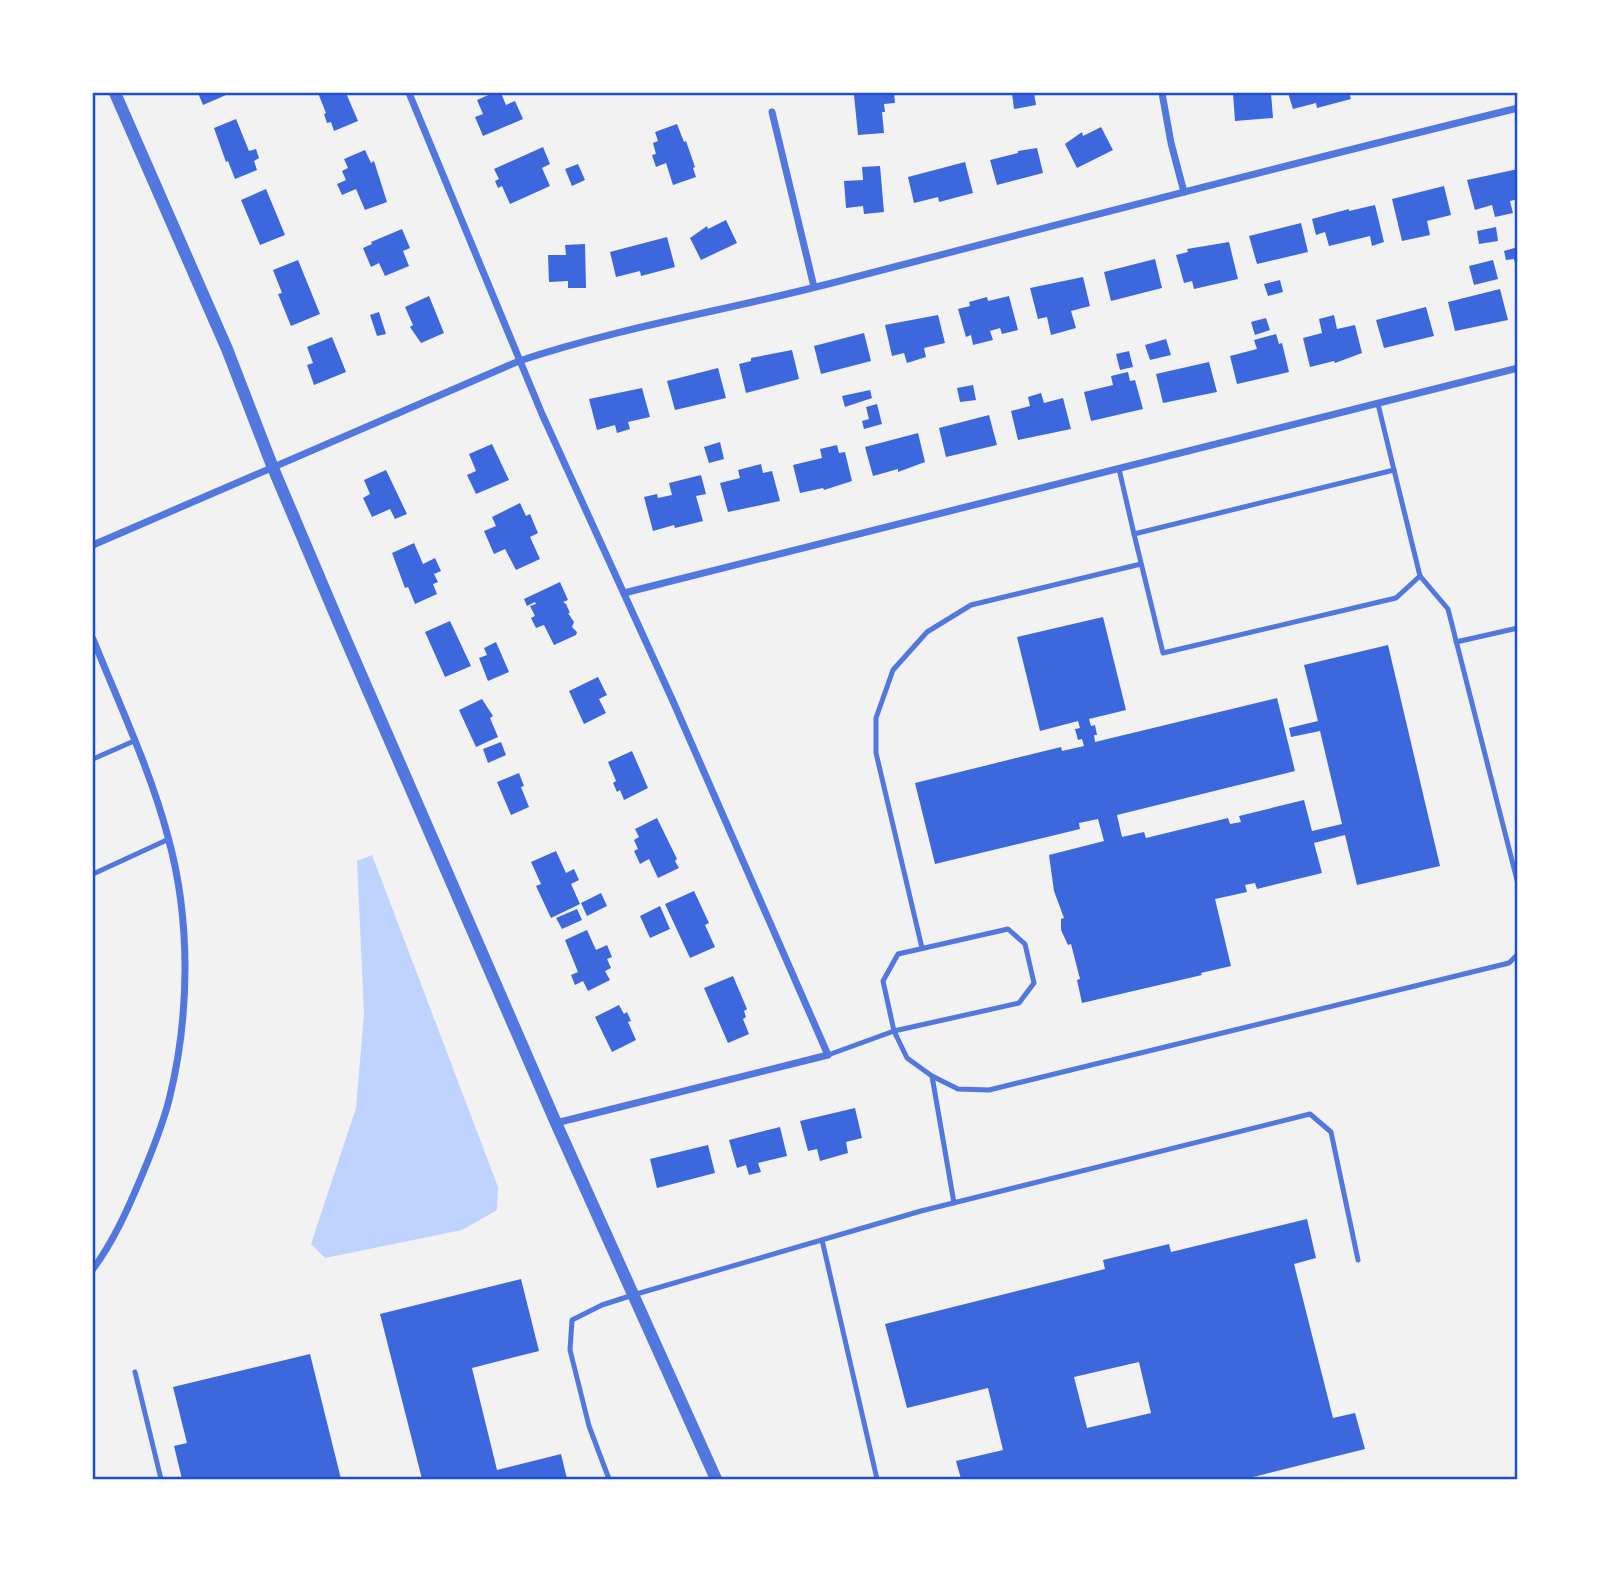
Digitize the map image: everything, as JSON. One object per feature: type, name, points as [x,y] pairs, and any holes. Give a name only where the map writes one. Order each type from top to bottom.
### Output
[{"type":"street","points":[[115,93],[227,349],[273,468],[556,1123],[716,1479]]},
{"type":"street","points":[[410,93],[519,361],[828,1055],[556,1123]]},
{"type":"street","points":[[1162,93],[1184,192]]},
{"type":"street","points":[[93,545],[519,361],[563,346],[814,287],[1518,108]]},
{"type":"street","points":[[772,112],[814,287]]},
{"type":"street","points":[[624,593],[1518,368]]},
{"type":"street","points":[[93,639],[154,789],[169,839],[184,933],[184,987],[179,1041],[169,1100],[131,1203],[107,1250],[93,1269]]},
{"type":"lane","points":[[1378,404],[1420,576],[1448,609],[1518,882]]},
{"type":"lane","points":[[1119,469],[1164,653],[1396,598],[1420,576]]},
{"type":"lane","points":[[1134,534],[1394,470]]},
{"type":"lane","points":[[922,948],[876,753],[876,718],[893,670],[927,632],[971,605],[1141,564]]},
{"type":"lane","points":[[1456,642],[1518,628]]},
{"type":"lane","points":[[93,759],[134,741]]},
{"type":"lane","points":[[93,874],[169,839]]},
{"type":"lane","points":[[828,1055],[894,1031],[1019,1003],[1034,983],[1025,944],[1008,929],[898,954],[883,981],[894,1031],[907,1058],[932,1076],[958,1089],[989,1090],[1509,963],[1518,954]]},
{"type":"lane","points":[[932,1076],[954,1203]]},
{"type":"lane","points":[[609,1479],[589,1426],[570,1350],[572,1320],[602,1305],[633,1295],[954,1203],[1310,1114],[1331,1132],[1358,1260]]},
{"type":"lane","points":[[822,1240],[877,1479]]},
{"type":"lane","points":[[135,1372],[161,1479]]},
{"type":"water","points":[[372,855],[498,1187],[497,1210],[462,1230],[325,1258],[311,1244],[356,1108],[364,1014],[357,861]]},
{"type":"building","points":[[198,93],[226,93],[226,95],[203,105]]},
{"type":"building","points":[[318,93],[346,93],[358,121],[334,131],[331,122],[327,123]]},
{"type":"building","points":[[493,93],[501,93],[506,105],[515,101],[523,119],[483,136],[475,117],[483,114],[477,100]]},
{"type":"building","points":[[894,93],[895,103],[884,104],[885,112],[882,112],[884,133],[858,135],[854,95]]},
{"type":"building","points":[[1012,93],[1034,93],[1036,105],[1014,109]]},
{"type":"building","points":[[1233,93],[1271,93],[1273,118],[1235,121]]},
{"type":"building","points":[[1288,93],[1349,93],[1351,99],[1317,108],[1316,103],[1293,109]]},
{"type":"building","points":[[236,119],[249,151],[256,149],[259,158],[254,161],[257,170],[235,179],[214,128]]},
{"type":"building","points":[[677,124],[684,142],[686,141],[696,177],[673,185],[666,163],[656,167],[652,155],[656,154],[653,143],[658,141],[655,132]]},
{"type":"building","points":[[1101,127],[1113,150],[1077,168],[1065,144],[1082,132],[1083,136]]},
{"type":"building","points":[[543,147],[550,164],[542,168],[550,186],[510,204],[502,186],[498,188],[495,181],[499,179],[494,169]]},
{"type":"building","points":[[1037,148],[1043,173],[997,185],[990,160]]},
{"type":"building","points":[[365,150],[371,163],[374,161],[387,202],[365,210],[356,189],[342,195],[337,184],[346,180],[342,171],[348,168],[344,159]]},
{"type":"building","points":[[965,162],[973,193],[939,202],[938,197],[914,203],[908,177]]},
{"type":"building","points":[[578,164],[585,180],[572,186],[565,169]]},
{"type":"building","points":[[880,166],[884,212],[864,214],[863,206],[846,208],[844,181],[863,180],[862,167]]},
{"type":"building","points":[[1518,169],[1518,199],[1510,201],[1513,213],[1495,217],[1492,205],[1475,210],[1467,180]]},
{"type":"building","points":[[1444,186],[1451,215],[1427,221],[1430,235],[1402,241],[1392,199]]},
{"type":"building","points":[[266,189],[285,235],[260,245],[241,200]]},
{"type":"building","points":[[1375,205],[1384,242],[1372,246],[1370,236],[1329,246],[1325,232],[1316,235],[1312,219]]},
{"type":"building","points":[[726,220],[737,243],[701,260],[690,238],[707,226],[708,229]]},
{"type":"building","points":[[1301,223],[1308,252],[1257,264],[1249,236]]},
{"type":"building","points":[[1496,227],[1498,241],[1479,244],[1477,231]]},
{"type":"building","points":[[402,229],[410,248],[403,251],[409,266],[385,276],[379,263],[371,267],[363,248]]},
{"type":"building","points":[[667,237],[675,267],[641,276],[640,271],[616,277],[610,252]]},
{"type":"building","points":[[1229,242],[1238,279],[1194,289],[1192,281],[1184,283],[1176,255],[1188,252],[1187,249]]},
{"type":"building","points":[[585,244],[586,288],[568,288],[568,281],[549,282],[548,255],[566,255],[565,245]]},
{"type":"building","points":[[1518,247],[1517,273],[1514,259],[1506,260],[1504,251]]},
{"type":"building","points":[[1155,259],[1162,288],[1111,301],[1104,272]]},
{"type":"building","points":[[298,260],[320,314],[291,326],[278,294],[282,293],[273,270]]},
{"type":"building","points":[[1493,260],[1498,279],[1474,285],[1469,266]]},
{"type":"building","points":[[1083,277],[1090,306],[1071,311],[1076,328],[1051,335],[1047,317],[1038,319],[1030,288]]},
{"type":"building","points":[[1280,280],[1283,292],[1268,296],[1264,284]]},
{"type":"building","points":[[1500,289],[1508,320],[1455,331],[1448,302]]},
{"type":"building","points":[[429,296],[444,333],[421,343],[410,327],[413,325],[405,307]]},
{"type":"building","points":[[1009,296],[1018,330],[1002,334],[1000,328],[990,331],[993,340],[973,345],[971,335],[966,337],[958,309],[970,306],[969,302],[987,297],[988,301]]},
{"type":"building","points":[[1426,307],[1434,336],[1384,348],[1376,320]]},
{"type":"building","points":[[379,312],[386,334],[377,336],[370,315]]},
{"type":"building","points":[[938,315],[945,343],[924,348],[926,357],[907,363],[904,353],[892,356],[885,325]]},
{"type":"building","points":[[1334,315],[1337,329],[1355,325],[1362,353],[1335,363],[1334,361],[1310,367],[1303,338],[1322,333],[1319,319]]},
{"type":"building","points":[[1266,318],[1270,330],[1255,335],[1251,322]]},
{"type":"building","points":[[864,333],[871,361],[821,374],[814,346]]},
{"type":"building","points":[[1276,334],[1279,344],[1282,343],[1289,372],[1237,384],[1230,356],[1257,349],[1254,340]]},
{"type":"building","points":[[332,337],[346,372],[314,385],[307,365],[313,363],[307,347]]},
{"type":"building","points":[[1166,339],[1171,355],[1150,360],[1145,345]]},
{"type":"building","points":[[792,350],[799,379],[746,393],[739,364],[751,361],[751,358]]},
{"type":"building","points":[[1129,351],[1133,367],[1120,370],[1116,354]]},
{"type":"building","points":[[1209,362],[1217,392],[1163,403],[1156,374]]},
{"type":"building","points":[[718,368],[726,398],[675,410],[667,381]]},
{"type":"building","points":[[1128,372],[1130,381],[1135,380],[1143,409],[1091,421],[1084,392],[1113,385],[1111,376]]},
{"type":"building","points":[[973,385],[976,400],[960,402],[957,388]]},
{"type":"building","points":[[642,388],[650,417],[628,422],[630,429],[617,433],[615,425],[597,430],[589,399]]},
{"type":"building","points":[[870,390],[872,398],[845,407],[842,396]]},
{"type":"building","points":[[1041,393],[1044,403],[1063,398],[1071,429],[1018,440],[1011,411],[1030,406],[1028,397]]},
{"type":"building","points":[[877,404],[882,424],[864,429],[862,421],[869,419],[866,407]]},
{"type":"building","points":[[989,415],[997,445],[946,457],[939,428]]},
{"type":"building","points":[[918,433],[925,462],[898,472],[898,469],[873,476],[865,447]]},
{"type":"building","points":[[720,442],[724,459],[709,463],[704,447]]},
{"type":"building","points":[[492,444],[509,480],[476,494],[467,475],[476,471],[469,454]]},
{"type":"building","points":[[837,445],[839,453],[845,452],[852,481],[824,490],[823,488],[800,493],[793,465],[822,458],[820,449]]},
{"type":"building","points":[[761,464],[763,473],[772,471],[780,501],[728,512],[720,483],[740,478],[738,470]]},
{"type":"building","points":[[386,470],[407,514],[395,519],[390,509],[372,517],[363,498],[370,494],[364,480]]},
{"type":"building","points":[[701,475],[706,494],[696,496],[703,521],[653,531],[644,497],[672,495],[669,483]]},
{"type":"building","points":[[520,503],[526,516],[530,514],[538,533],[530,537],[540,559],[516,570],[505,549],[494,554],[484,531],[496,526],[492,517]]},
{"type":"building","points":[[414,543],[423,564],[435,558],[441,571],[434,574],[438,582],[433,584],[437,594],[415,604],[408,587],[405,588],[392,553]]},
{"type":"building","points":[[560,582],[568,600],[563,602],[574,622],[572,627],[577,632],[576,635],[554,645],[544,625],[536,628],[531,618],[535,616],[530,606],[536,604],[535,602],[527,606],[524,599]]},
{"type":"building","points":[[1103,617],[1126,710],[1089,719],[1091,726],[1095,725],[1095,742],[1277,698],[1295,771],[1117,815],[1122,837],[1144,832],[1146,838],[1228,818],[1230,824],[1241,822],[1239,816],[1304,800],[1312,831],[1342,824],[1320,731],[1291,737],[1289,728],[1318,721],[1304,665],[1388,645],[1440,866],[1357,885],[1345,835],[1314,843],[1322,873],[1257,889],[1255,883],[1245,885],[1247,892],[1215,899],[1231,966],[1082,1003],[1077,980],[1080,979],[1071,944],[1068,945],[1061,930],[1061,919],[1064,918],[1054,891],[1049,855],[1104,841],[1098,819],[1079,823],[1080,829],[935,864],[915,783],[1061,747],[1062,751],[1084,746],[1082,739],[1078,740],[1075,729],[1080,728],[1078,721],[1040,731],[1017,637]]},
{"type":"building","points":[[450,621],[471,666],[445,677],[425,632]]},
{"type":"building","points":[[496,642],[509,672],[488,681],[479,658],[487,655],[484,648]]},
{"type":"building","points":[[598,677],[607,695],[599,699],[606,713],[584,724],[569,691]]},
{"type":"building","points":[[482,699],[493,716],[490,718],[498,737],[476,747],[459,710]]},
{"type":"building","points":[[501,742],[506,755],[488,763],[483,749]]},
{"type":"building","points":[[632,751],[648,788],[624,800],[613,783],[616,781],[608,762]]},
{"type":"building","points":[[519,773],[529,807],[511,815],[497,782]]},
{"type":"building","points":[[657,818],[679,868],[658,878],[649,859],[640,864],[634,851],[638,849],[634,840],[639,837],[635,829]]},
{"type":"building","points":[[556,851],[566,873],[574,869],[579,880],[571,884],[580,904],[551,918],[536,886],[541,884],[531,862]]},
{"type":"building","points":[[694,891],[709,923],[705,925],[715,947],[690,958],[665,904]]},
{"type":"building","points":[[601,893],[607,906],[587,916],[581,903]]},
{"type":"building","points":[[660,906],[670,929],[650,938],[640,916]]},
{"type":"building","points":[[577,909],[582,920],[562,929],[556,918]]},
{"type":"building","points":[[587,930],[596,950],[607,945],[612,957],[607,959],[611,968],[605,971],[610,980],[588,991],[583,981],[575,985],[571,975],[578,972],[565,940]]},
{"type":"building","points":[[733,976],[747,1009],[743,1019],[749,1034],[728,1043],[704,988]]},
{"type":"building","points":[[619,1005],[624,1014],[627,1012],[631,1021],[628,1022],[636,1040],[612,1052],[595,1017]]},
{"type":"building","points":[[855,1108],[862,1138],[846,1142],[848,1153],[820,1161],[817,1149],[808,1151],[800,1121]]},
{"type":"building","points":[[780,1127],[787,1156],[758,1163],[761,1172],[749,1175],[746,1165],[737,1168],[729,1140]]},
{"type":"building","points":[[708,1145],[715,1173],[657,1188],[650,1159]]},
{"type":"building","points":[[1307,1219],[1316,1258],[1294,1264],[1333,1418],[1355,1413],[1365,1449],[1245,1479],[961,1479],[956,1461],[1003,1450],[988,1388],[907,1408],[885,1324],[1105,1269],[1103,1260],[1169,1244],[1171,1252]],"holes":[[[1139,1362],[1151,1413],[1087,1428],[1074,1377]]]},
{"type":"building","points":[[521,1279],[539,1351],[472,1368],[497,1470],[561,1454],[567,1479],[422,1479],[380,1314]]},
{"type":"building","points":[[310,1354],[341,1479],[182,1479],[174,1446],[187,1443],[173,1387]]}]
